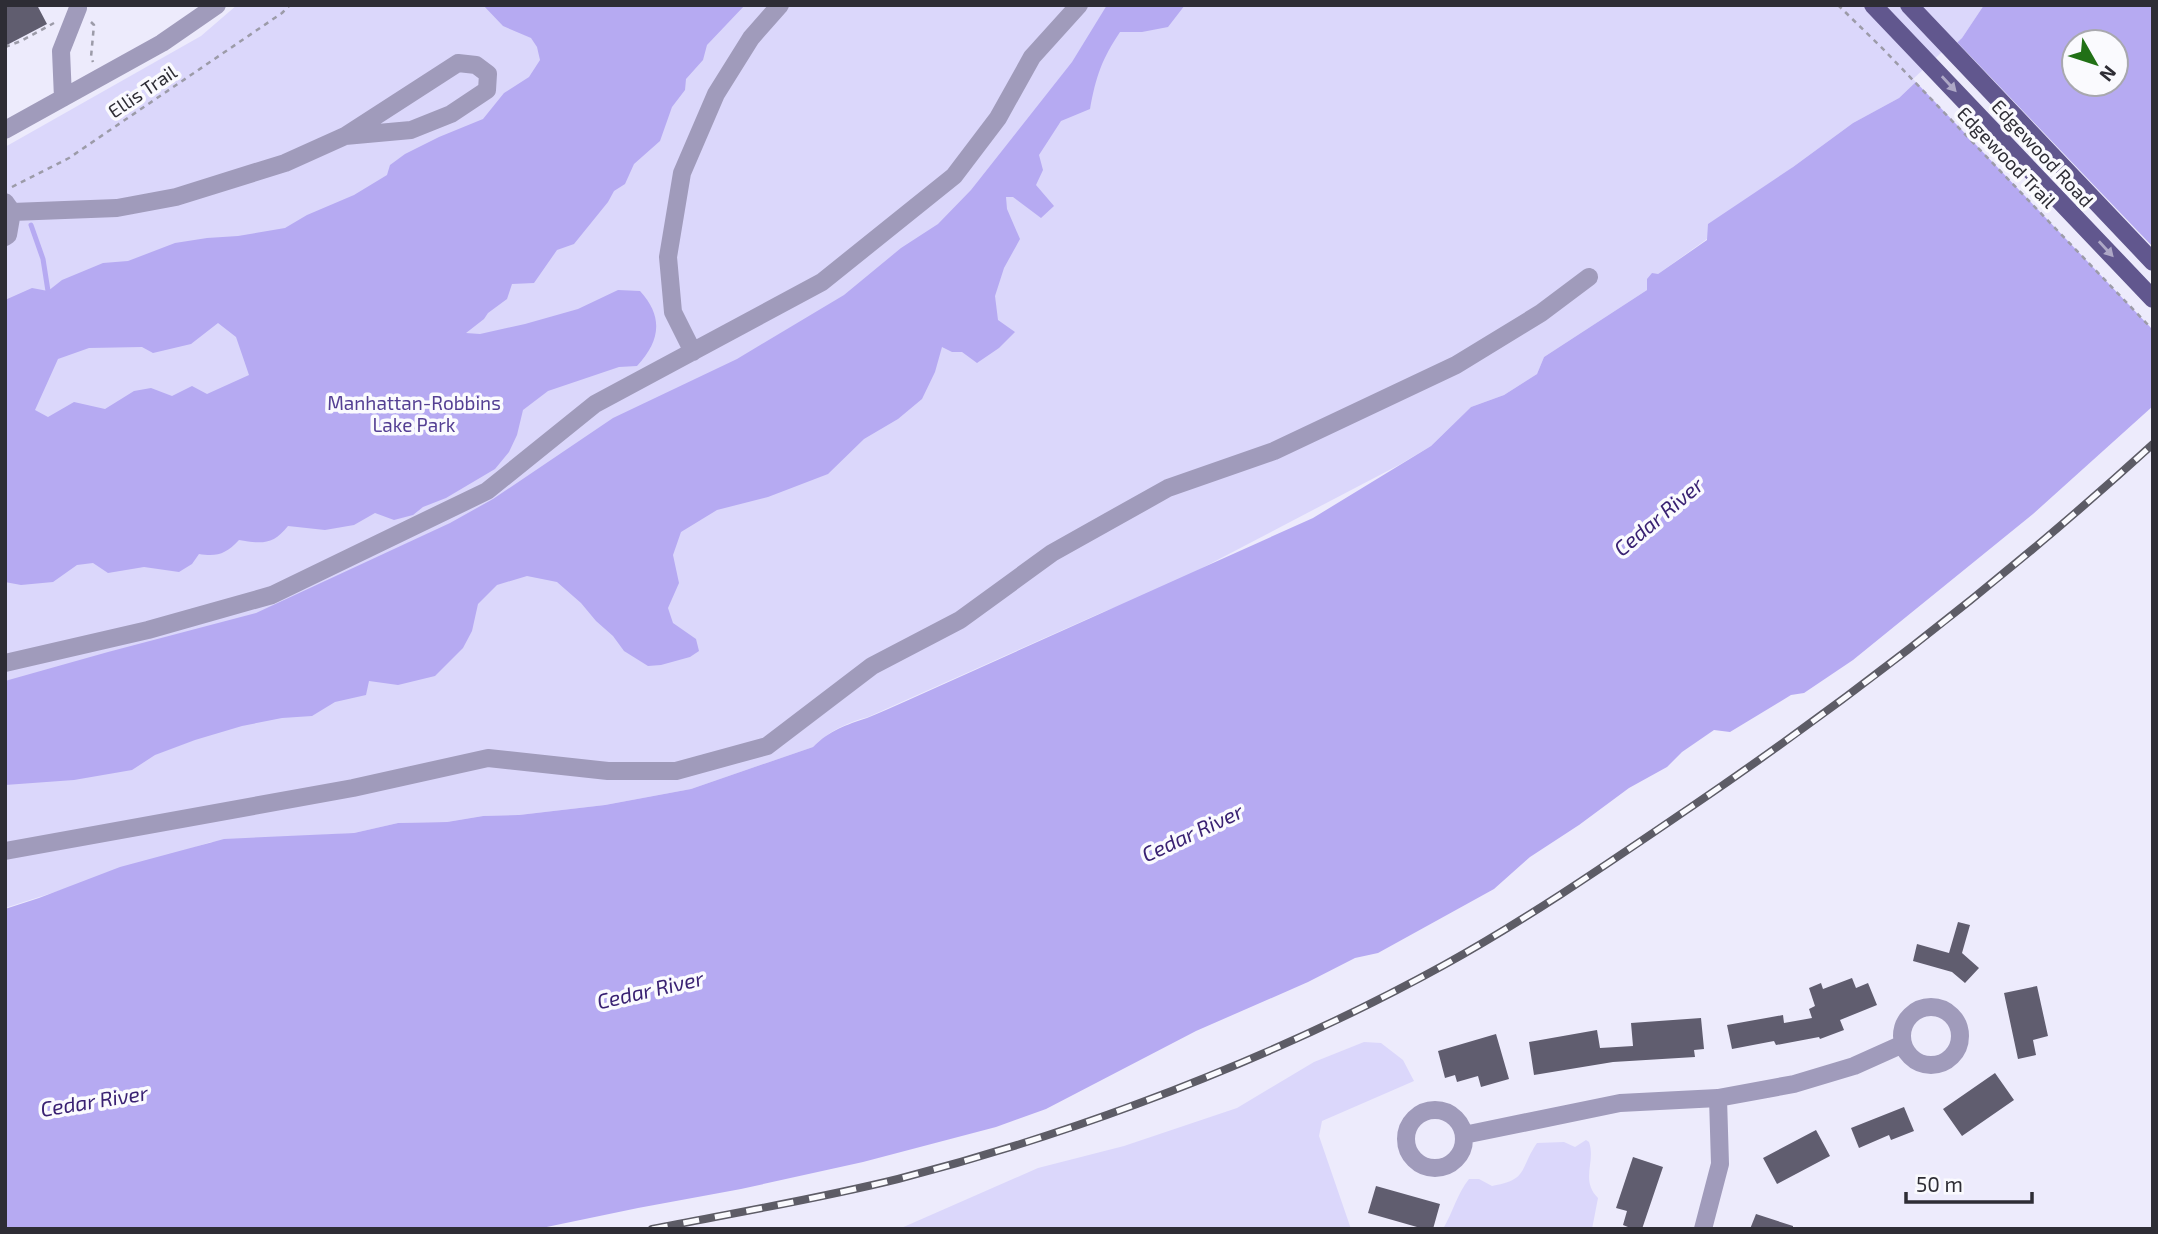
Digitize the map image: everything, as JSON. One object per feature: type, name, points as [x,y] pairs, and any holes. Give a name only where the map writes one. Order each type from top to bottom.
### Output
[{"type":"main road","name":"Edgewood Road","points":[[1874,5],[2153,299]]},
{"type":"main road","name":"Edgewood Road","points":[[1915,11],[2153,262]]},
{"type":"street","points":[[5,130],[162,43],[217,5]]},
{"type":"street","points":[[693,352],[673,312],[668,257],[681,173],[716,94],[751,38],[780,5]]},
{"type":"street","points":[[5,663],[148,630],[272,595],[487,491],[595,404],[822,282],[954,176],[998,118],[1032,57],[1079,5]]},
{"type":"street","points":[[62,98],[61,51],[76,13]]},
{"type":"street","points":[[5,237],[8,235],[9,207],[117,208],[176,197],[285,163],[345,136],[458,62],[476,65],[488,74],[487,89],[451,114],[411,130],[345,136]]},
{"type":"street","points":[[5,851],[353,788],[488,758],[608,771],[676,771],[767,746],[872,666],[960,620],[1052,553],[1168,488],[1274,451],[1456,365],[1541,313],[1588,277]]},
{"type":"street","points":[[1464,1135],[1620,1103],[1718,1098],[1794,1084],[1854,1066],[1903,1044]]},
{"type":"street","points":[[1703,1229],[1720,1164],[1718,1098]]},
{"type":"path","name":"Ellis Trail","points":[[5,191],[69,158],[290,5]]},
{"type":"path","name":"Edgewood Trail","points":[[1838,5],[2153,330]]},
{"type":"path","points":[[5,47],[76,13],[94,25],[91,57],[99,79]]},
{"type":"green space","name":"Manhattan-Robbins Lake Park","points":[[237,5],[1984,5],[1962,38],[1899,98],[1853,123],[1793,167],[1707,239],[1658,274],[1647,290],[1544,357],[1537,374],[1504,395],[1471,407],[1431,446],[1399,465],[1160,590],[1103,612],[845,725],[825,736],[813,747],[691,789],[605,805],[519,815],[483,816],[447,822],[398,823],[354,833],[211,842],[5,908],[5,147],[201,36]]},
{"type":"green space","points":[[1364,1042],[1381,1043],[1403,1060],[1414,1081],[1322,1121],[1319,1136],[1351,1229],[899,1229],[1038,1168],[1124,1146],[1237,1108],[1314,1062]]},
{"type":"green space","points":[[1586,1140],[1591,1149],[1590,1184],[1598,1198],[1592,1229],[1443,1229],[1469,1179],[1479,1179],[1492,1186],[1504,1183],[1518,1177],[1537,1143],[1564,1142],[1575,1147]]},
{"type":"water","points":[[483,5],[745,5],[707,45],[703,60],[686,79],[685,90],[672,107],[660,141],[634,164],[625,184],[614,191],[574,244],[557,250],[534,283],[512,284],[507,299],[466,333],[480,334],[525,324],[578,309],[618,290],[640,291],[653,310],[656,329],[651,347],[637,366],[619,367],[548,391],[523,410],[517,435],[509,452],[495,469],[413,515],[394,520],[375,513],[354,525],[325,530],[288,526],[267,542],[239,540],[221,553],[199,554],[192,564],[179,572],[144,567],[108,573],[93,563],[77,565],[53,582],[21,585],[5,582],[5,300],[32,288],[48,291],[62,280],[103,263],[128,261],[175,243],[285,228],[307,215],[354,195],[387,175],[390,165],[405,154],[483,119],[504,93],[529,77],[540,60],[537,47],[531,38],[503,26]],"holes":[[[218,323],[236,337],[249,375],[207,394],[192,386],[172,396],[151,388],[134,391],[105,409],[74,402],[48,417],[35,410],[58,359],[89,348],[142,347],[153,353],[191,344]]]},
{"type":"water","points":[[1107,5],[1185,5],[1168,27],[1142,32],[1120,32],[1100,68],[1090,109],[1061,121],[1039,155],[1043,170],[1036,185],[1054,206],[1041,218],[1013,197],[1006,197],[1007,209],[1020,239],[1004,268],[995,296],[998,320],[1015,332],[999,348],[977,363],[962,352],[952,352],[942,347],[935,372],[922,399],[898,419],[864,439],[828,474],[768,497],[717,510],[681,532],[673,555],[679,583],[668,608],[673,623],[696,639],[699,651],[690,657],[648,666],[624,651],[581,603],[557,582],[527,576],[497,585],[478,604],[472,631],[463,648],[435,676],[398,685],[369,681],[366,695],[335,702],[312,716],[282,718],[242,726],[195,740],[155,755],[132,770],[74,780],[5,785],[5,681],[256,613],[450,523],[493,499],[613,418],[737,359],[844,295],[901,248],[938,224],[971,190],[1072,62]]},
{"type":"water","name":"Cedar River","points":[[1984,5],[2153,5],[2153,406],[2033,514],[1853,660],[1804,693],[1791,695],[1730,732],[1714,730],[1682,752],[1667,767],[1629,788],[1530,857],[1494,889],[1378,953],[1355,958],[1308,982],[1196,1031],[1046,1109],[996,1127],[863,1162],[537,1229],[5,1229],[5,909],[120,867],[224,839],[354,833],[398,823],[447,822],[483,816],[519,815],[605,805],[691,789],[813,747],[838,729],[904,702],[1313,518],[1431,446],[1471,407],[1504,395],[1537,374],[1544,357],[1647,290],[1647,279],[1652,273],[1658,274],[1707,240],[1708,224],[1853,123],[1899,98],[1962,38]]},
{"type":"pier","points":[[1955,40],[2153,247],[2153,330],[1913,79]]},
{"type":"building","points":[[5,5],[37,5],[47,24],[5,46]]},
{"type":"building","points":[[1958,922],[1970,925],[1962,953],[1979,968],[1965,983],[1952,972],[1913,961],[1917,944],[1949,953]]},
{"type":"building","points":[[1852,978],[1856,988],[1868,983],[1877,1005],[1840,1020],[1844,1030],[1820,1039],[1819,1037],[1776,1045],[1774,1041],[1732,1049],[1727,1025],[1783,1015],[1784,1023],[1812,1018],[1809,1009],[1815,1006],[1809,988],[1821,983],[1823,989]]},
{"type":"building","points":[[2037,986],[2048,1036],[2033,1040],[2036,1055],[2018,1059],[2004,993]]},
{"type":"building","points":[[1701,1018],[1704,1049],[1694,1050],[1695,1057],[1613,1062],[1534,1075],[1529,1042],[1597,1030],[1600,1048],[1633,1046],[1631,1023]]},
{"type":"building","points":[[1496,1034],[1509,1079],[1481,1087],[1478,1076],[1457,1082],[1455,1075],[1445,1078],[1438,1051]]},
{"type":"building","points":[[1995,1073],[2014,1100],[1962,1136],[1943,1109]]},
{"type":"building","points":[[1904,1107],[1914,1131],[1891,1140],[1889,1135],[1859,1148],[1851,1128]]},
{"type":"building","points":[[1816,1130],[1830,1156],[1777,1184],[1763,1158]]},
{"type":"building","points":[[1633,1157],[1663,1167],[1642,1229],[1623,1225],[1627,1211],[1616,1208]]},
{"type":"building","points":[[1376,1186],[1440,1204],[1433,1229],[1424,1229],[1368,1213]]},
{"type":"building","points":[[1756,1214],[1793,1226],[1793,1229],[1750,1229]]},
{"type":"waterway","points":[[31,225],[43,259],[48,291]]},
{"type":"railway","points":[[652,1229],[898,1179],[1048,1135],[1137,1104],[1254,1057],[1407,985],[1476,947],[1569,889],[1811,722],[1986,588],[2153,444]]}]
